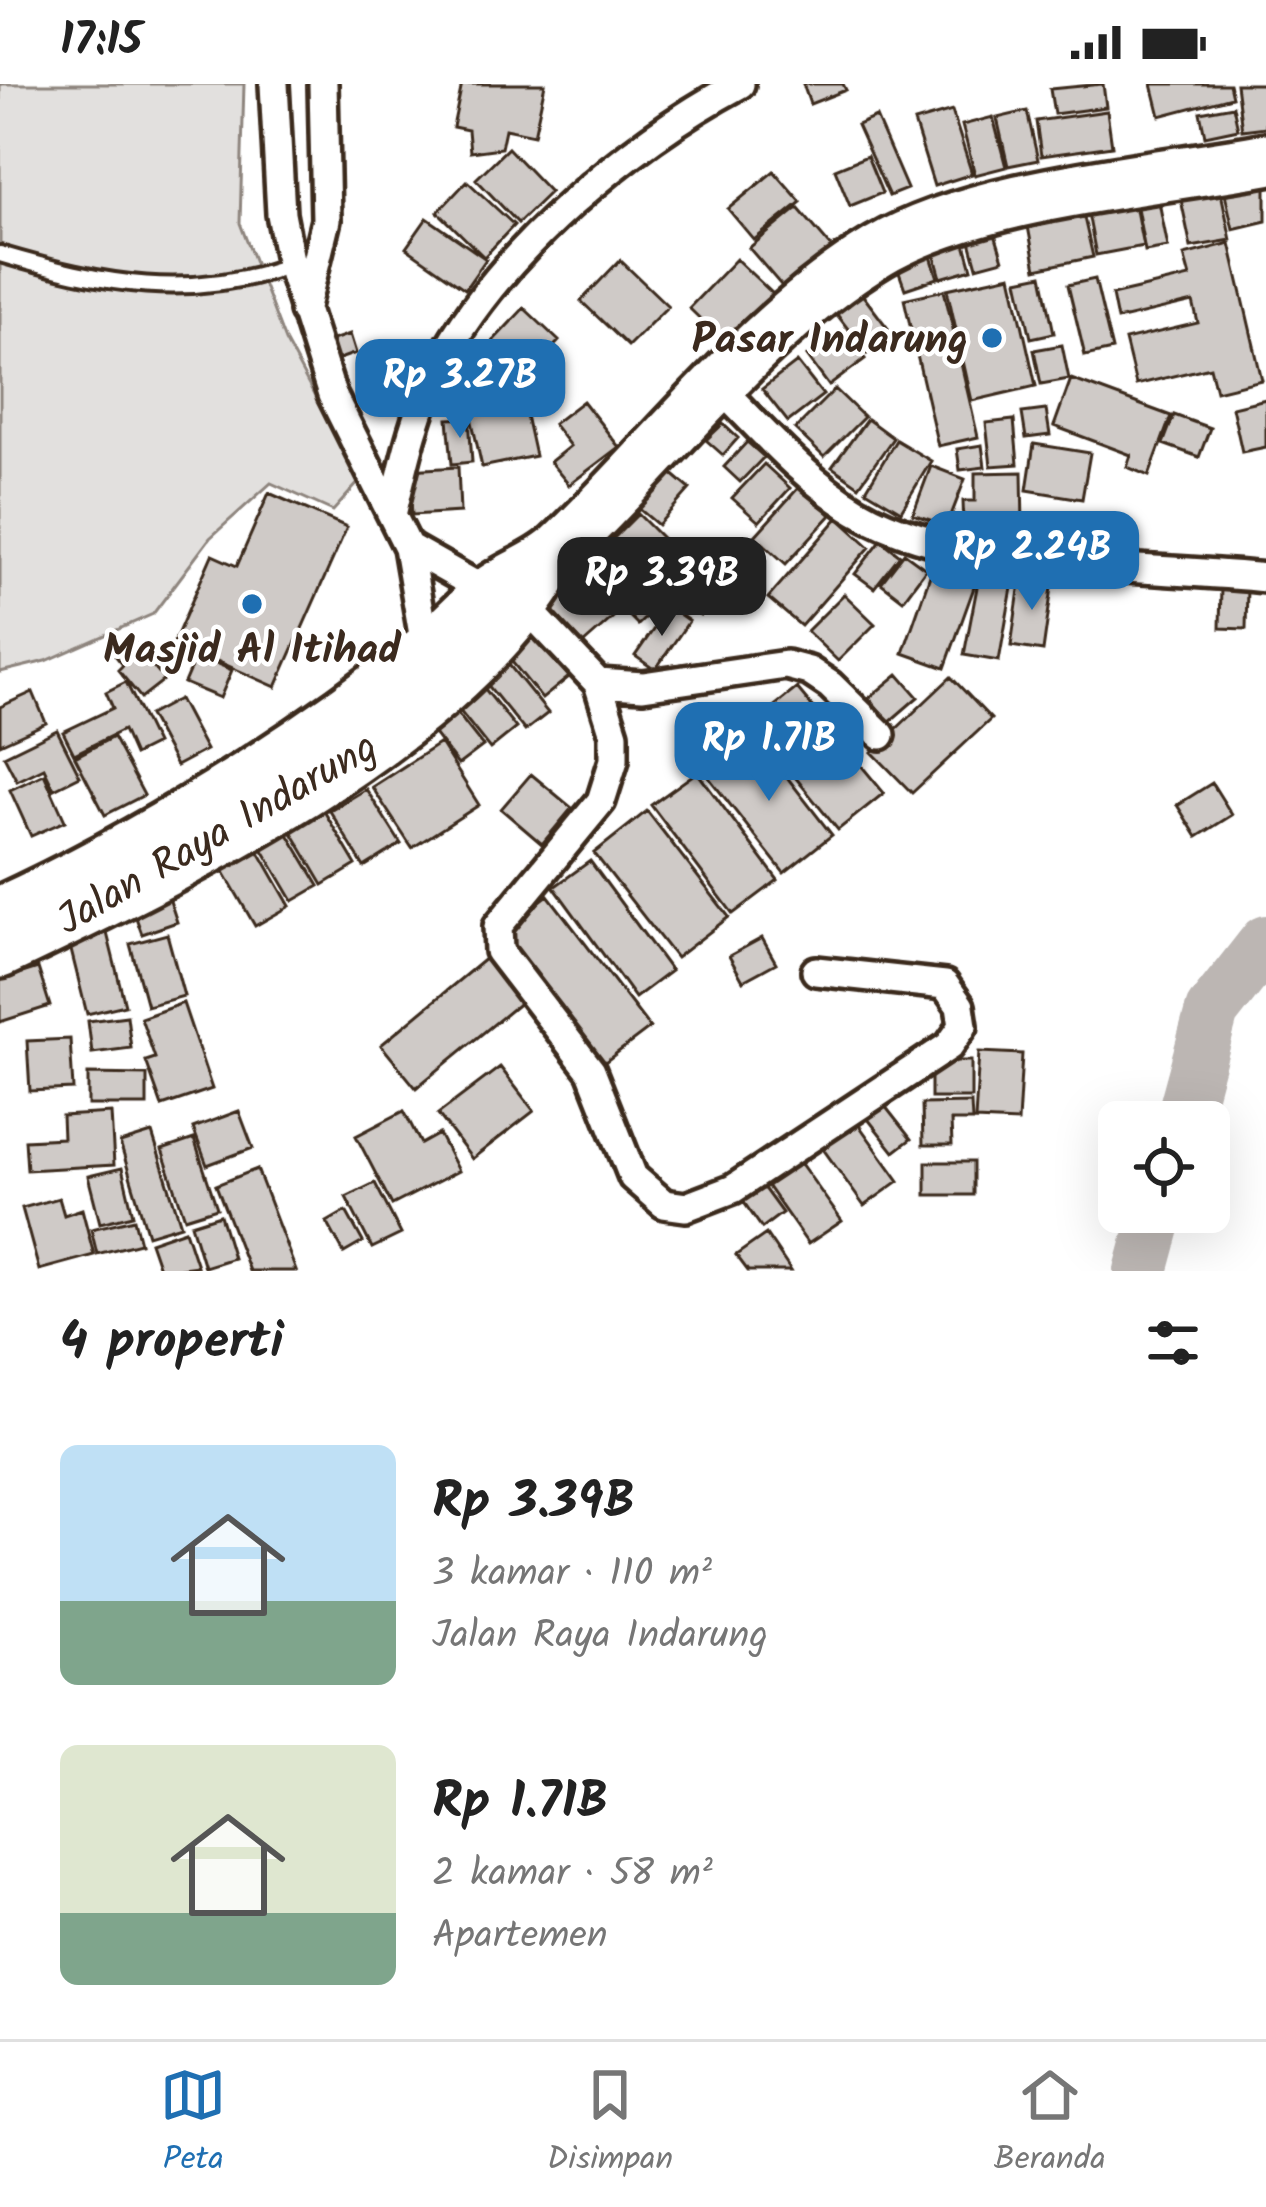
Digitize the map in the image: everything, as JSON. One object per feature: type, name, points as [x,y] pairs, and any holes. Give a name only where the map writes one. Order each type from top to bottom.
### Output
[{"type":"highway","name":"Jalan Raya Indarung","points":[[0,913],[137,844],[430,672],[720,388],[842,276],[917,234],[1018,204],[1266,159]]},
{"type":"highway","name":"Jalan Raya Indarung","points":[[0,952],[320,779],[391,732],[430,672]]},
{"type":"street","points":[[274,84],[281,214],[290,265],[332,395],[408,547],[430,672]]},
{"type":"street","points":[[304,313],[322,252],[327,193],[323,84]]},
{"type":"street","points":[[392,514],[421,405],[456,335],[482,300],[539,237],[627,158],[740,84]]},
{"type":"street","points":[[720,388],[823,489],[895,528],[975,551],[1266,578]]},
{"type":"street","points":[[408,547],[507,600],[598,683],[614,734],[609,783],[587,823],[497,926],[496,938],[499,951],[591,1071],[621,1154],[649,1196],[686,1207],[733,1189],[949,1046],[963,1026],[960,1006],[945,985],[816,971]]},
{"type":"street","points":[[598,683],[643,686],[785,665],[809,671],[830,685],[881,735]]},
{"type":"lane","points":[[0,254],[82,278],[146,288],[212,286],[322,252]]},
{"type":"shaded area","points":[[0,84],[244,84],[240,223],[285,341],[360,481],[333,511],[271,483],[210,538],[153,614],[46,661],[0,672]]},
{"type":"building","points":[[462,84],[545,84],[534,135],[505,129],[501,148],[470,152],[468,130],[453,127]]},
{"type":"building","points":[[803,84],[843,84],[846,90],[810,104]]},
{"type":"building","points":[[1103,84],[1106,107],[1054,114],[1050,89]]},
{"type":"building","points":[[1152,84],[1229,84],[1232,97],[1160,116]]},
{"type":"building","points":[[1236,84],[1266,84],[1266,127],[1242,130]]},
{"type":"building","points":[[1233,106],[1238,129],[1205,136],[1200,112]]},
{"type":"building","points":[[952,111],[972,174],[934,186],[914,122]]},
{"type":"building","points":[[1027,111],[1038,160],[1008,166],[997,118]]},
{"type":"building","points":[[1107,111],[1112,146],[1041,156],[1036,121]]},
{"type":"building","points":[[876,117],[907,189],[889,196],[857,125]]},
{"type":"building","points":[[993,117],[1006,167],[975,175],[962,125]]},
{"type":"building","points":[[508,148],[550,192],[518,223],[476,179]]},
{"type":"building","points":[[867,156],[882,193],[850,206],[835,169]]},
{"type":"building","points":[[774,171],[801,202],[754,240],[728,209]]},
{"type":"building","points":[[1266,179],[1266,221],[1233,229],[1224,189]]},
{"type":"building","points":[[467,181],[514,225],[484,257],[438,212]]},
{"type":"building","points":[[1220,188],[1231,240],[1191,247],[1180,195]]},
{"type":"building","points":[[1158,197],[1168,247],[1145,251],[1136,202]]},
{"type":"building","points":[[1135,205],[1143,246],[1096,255],[1088,213]]},
{"type":"building","points":[[798,208],[834,250],[786,291],[749,248]]},
{"type":"building","points":[[1082,209],[1093,257],[1036,269],[1027,221]]},
{"type":"building","points":[[427,218],[486,259],[465,289],[406,248]]},
{"type":"building","points":[[994,231],[1003,260],[977,267],[969,238]]},
{"type":"building","points":[[1230,243],[1262,380],[1216,391],[1210,367],[1136,385],[1125,340],[1198,323],[1193,302],[1117,320],[1112,295],[1190,277],[1184,255]]},
{"type":"building","points":[[965,244],[972,269],[941,278],[934,253]]},
{"type":"building","points":[[931,256],[938,278],[905,289],[897,267]]},
{"type":"building","points":[[736,259],[773,294],[725,343],[689,308]]},
{"type":"building","points":[[620,260],[668,306],[628,346],[581,301]]},
{"type":"building","name":"Pasar Indarung","points":[[1011,275],[1036,386],[972,401],[947,289]]},
{"type":"building","points":[[1042,275],[1054,333],[1031,338],[1018,280]]},
{"type":"building","points":[[1095,279],[1112,350],[1085,356],[1068,285]]},
{"type":"building","points":[[858,289],[893,335],[867,354],[832,308]]},
{"type":"building","points":[[944,290],[978,437],[938,446],[904,299]]},
{"type":"building","points":[[524,308],[559,341],[528,374],[493,341]]},
{"type":"building","points":[[843,329],[865,359],[829,386],[807,356]]},
{"type":"building","points":[[350,334],[356,353],[331,362],[324,343]]},
{"type":"building","points":[[1062,345],[1069,379],[1041,384],[1034,350]]},
{"type":"building","points":[[491,354],[499,376],[466,389],[458,368]]},
{"type":"building","points":[[797,362],[823,395],[788,422],[762,389]]},
{"type":"building","points":[[518,379],[535,456],[482,467],[465,390]]},
{"type":"building","points":[[1071,379],[1171,416],[1149,476],[1127,467],[1131,455],[1054,426]]},
{"type":"building","points":[[835,389],[864,417],[824,457],[795,429]]},
{"type":"building","points":[[1266,399],[1266,447],[1242,452],[1232,407]]},
{"type":"building","points":[[583,401],[619,447],[569,485],[550,462],[570,446],[553,424]]},
{"type":"building","points":[[1046,410],[1050,435],[1026,438],[1022,413]]},
{"type":"building","points":[[1174,415],[1210,428],[1199,457],[1163,444]]},
{"type":"building","points":[[469,418],[472,462],[452,464],[448,419]]},
{"type":"building","points":[[867,419],[893,438],[859,486],[832,467]]},
{"type":"building","points":[[1014,420],[1018,464],[991,466],[986,423]]},
{"type":"building","points":[[723,424],[738,438],[723,455],[706,440]]},
{"type":"building","points":[[896,440],[931,461],[901,511],[866,490]]},
{"type":"building","points":[[747,442],[764,457],[740,482],[724,467]]},
{"type":"building","points":[[1034,444],[1090,453],[1082,499],[1027,490]]},
{"type":"building","points":[[982,445],[985,467],[960,470],[957,449]]},
{"type":"building","points":[[764,464],[790,488],[759,522],[732,498]]},
{"type":"building","points":[[931,466],[965,479],[947,526],[913,514]]},
{"type":"building","points":[[458,467],[460,512],[412,515],[409,470]]},
{"type":"building","points":[[670,472],[690,489],[658,525],[638,508]]},
{"type":"building","points":[[1022,472],[1023,528],[964,529],[963,501],[975,501],[975,473]]},
{"type":"building","points":[[800,486],[831,515],[786,564],[755,536]]},
{"type":"building","name":"Masjid Al Itihad","points":[[269,493],[347,527],[276,687],[174,642],[212,555],[237,566]]},
{"type":"building","points":[[638,514],[665,541],[636,571],[608,544]]},
{"type":"building","points":[[838,518],[870,547],[801,626],[768,598]]},
{"type":"building","points":[[881,540],[900,555],[874,588],[855,574]]},
{"type":"building","points":[[604,547],[660,604],[638,625],[582,568]]},
{"type":"building","points":[[904,553],[926,569],[903,600],[881,583]]},
{"type":"building","points":[[708,557],[729,569],[700,616],[679,604]]},
{"type":"building","points":[[934,564],[977,579],[945,668],[903,653]]},
{"type":"building","points":[[579,572],[618,613],[583,644],[545,602]]},
{"type":"building","points":[[1021,576],[1053,580],[1043,651],[1011,646]]},
{"type":"building","points":[[979,577],[1013,582],[999,661],[964,655]]},
{"type":"building","points":[[1221,587],[1247,588],[1246,629],[1220,628]]},
{"type":"building","points":[[844,594],[875,624],[838,661],[807,631]]},
{"type":"building","points":[[669,607],[689,621],[655,670],[635,656]]},
{"type":"building","points":[[536,635],[569,677],[542,699],[508,657]]},
{"type":"building","points":[[132,640],[164,680],[141,698],[118,670],[123,665],[114,654]]},
{"type":"building","points":[[196,655],[232,670],[220,698],[184,683]]},
{"type":"building","points":[[505,660],[548,713],[525,731],[482,678]]},
{"type":"building","points":[[898,674],[918,697],[889,722],[869,698]]},
{"type":"building","points":[[951,677],[991,719],[912,793],[872,752]]},
{"type":"building","points":[[126,682],[156,744],[134,755],[123,730],[74,754],[63,732],[113,708],[106,692]]},
{"type":"building","points":[[481,684],[516,728],[490,749],[455,705]]},
{"type":"building","points":[[797,688],[884,793],[838,830],[752,724]]},
{"type":"building","points":[[33,692],[46,723],[0,744],[0,707]]},
{"type":"building","points":[[179,699],[206,750],[176,766],[149,715]]},
{"type":"building","points":[[453,708],[483,746],[458,765],[428,726]]},
{"type":"building","points":[[57,730],[80,776],[54,789],[44,768],[17,781],[4,756]]},
{"type":"building","points":[[755,736],[832,835],[784,873],[706,774]]},
{"type":"building","points":[[113,737],[144,795],[105,815],[75,757]]},
{"type":"building","points":[[440,743],[479,805],[412,848],[372,787]]},
{"type":"building","points":[[697,772],[778,880],[733,914],[651,805]]},
{"type":"building","points":[[44,774],[65,821],[31,836],[10,790]]},
{"type":"building","points":[[531,774],[572,808],[542,844],[501,809]]},
{"type":"building","points":[[1212,783],[1232,815],[1197,837],[1177,805]]},
{"type":"building","points":[[366,789],[401,844],[364,867],[330,811]]},
{"type":"building","points":[[321,806],[356,865],[323,885],[288,826]]},
{"type":"building","points":[[647,811],[729,917],[676,958],[594,853]]},
{"type":"building","points":[[285,829],[319,886],[293,901],[260,845]]},
{"type":"building","points":[[255,845],[290,906],[255,926],[220,865]]},
{"type":"building","points":[[590,861],[671,971],[635,998],[554,887]]},
{"type":"building","points":[[166,889],[177,922],[142,934],[130,901]]},
{"type":"building","points":[[548,895],[650,1028],[601,1065],[499,933]]},
{"type":"building","points":[[107,933],[125,1005],[87,1014],[69,942]]},
{"type":"building","points":[[167,934],[184,996],[147,1006],[130,944]]},
{"type":"building","points":[[762,938],[776,963],[743,981],[729,956]]},
{"type":"building","points":[[492,953],[527,997],[416,1088],[381,1045]]},
{"type":"building","points":[[38,968],[50,1006],[0,1022],[0,980]]},
{"type":"building","points":[[183,1003],[212,1089],[162,1106],[146,1061],[155,1058],[141,1018]]},
{"type":"building","points":[[127,1016],[131,1048],[92,1053],[88,1021]]},
{"type":"building","points":[[70,1039],[73,1089],[30,1091],[27,1041]]},
{"type":"building","points":[[979,1052],[1022,1054],[1018,1122],[975,1120]]},
{"type":"building","points":[[931,1061],[971,1061],[971,1098],[931,1098]]},
{"type":"building","points":[[500,1067],[534,1111],[472,1159],[438,1114]]},
{"type":"building","points":[[88,1074],[147,1075],[147,1105],[88,1105]]},
{"type":"building","points":[[971,1103],[972,1121],[951,1121],[952,1145],[923,1145],[922,1104]]},
{"type":"building","points":[[885,1106],[911,1139],[894,1152],[868,1119]]},
{"type":"building","points":[[239,1111],[253,1148],[207,1165],[193,1128]]},
{"type":"building","points":[[404,1111],[421,1144],[439,1134],[458,1171],[392,1205],[356,1136]]},
{"type":"building","points":[[111,1113],[114,1165],[27,1170],[25,1140],[63,1138],[62,1116]]},
{"type":"building","points":[[856,1121],[899,1181],[864,1206],[821,1146]]},
{"type":"building","points":[[152,1133],[181,1225],[148,1235],[120,1143]]},
{"type":"building","points":[[194,1139],[217,1208],[185,1218],[162,1150]]},
{"type":"building","points":[[794,1154],[842,1221],[808,1244],[761,1177]]},
{"type":"building","points":[[926,1162],[973,1162],[973,1195],[926,1195]]},
{"type":"building","points":[[122,1168],[133,1215],[100,1223],[88,1176]]},
{"type":"building","points":[[257,1169],[296,1271],[249,1271],[216,1185]]},
{"type":"building","points":[[375,1183],[401,1234],[372,1248],[346,1197]]},
{"type":"building","points":[[763,1187],[782,1213],[762,1228],[743,1201]]},
{"type":"building","points":[[59,1198],[64,1215],[82,1209],[94,1255],[39,1270],[22,1208]]},
{"type":"building","points":[[346,1211],[363,1242],[344,1253],[327,1222]]},
{"type":"building","points":[[220,1215],[233,1258],[204,1267],[191,1224]]},
{"type":"building","points":[[134,1219],[140,1243],[97,1254],[91,1229]]},
{"type":"building","points":[[185,1230],[197,1266],[160,1271],[150,1242]]},
{"type":"building","points":[[766,1234],[791,1271],[748,1271],[736,1255]]},
{"type":"waterway","points":[[1188,1101],[1212,1011],[1266,942]]},
{"type":"waterway","points":[[1141,1271],[1151,1233]]},
{"type":"place","name":"Pasar Indarung","points":[[992,338]]},
{"type":"place","name":"Masjid Al Itihad","points":[[252,604]]}]
